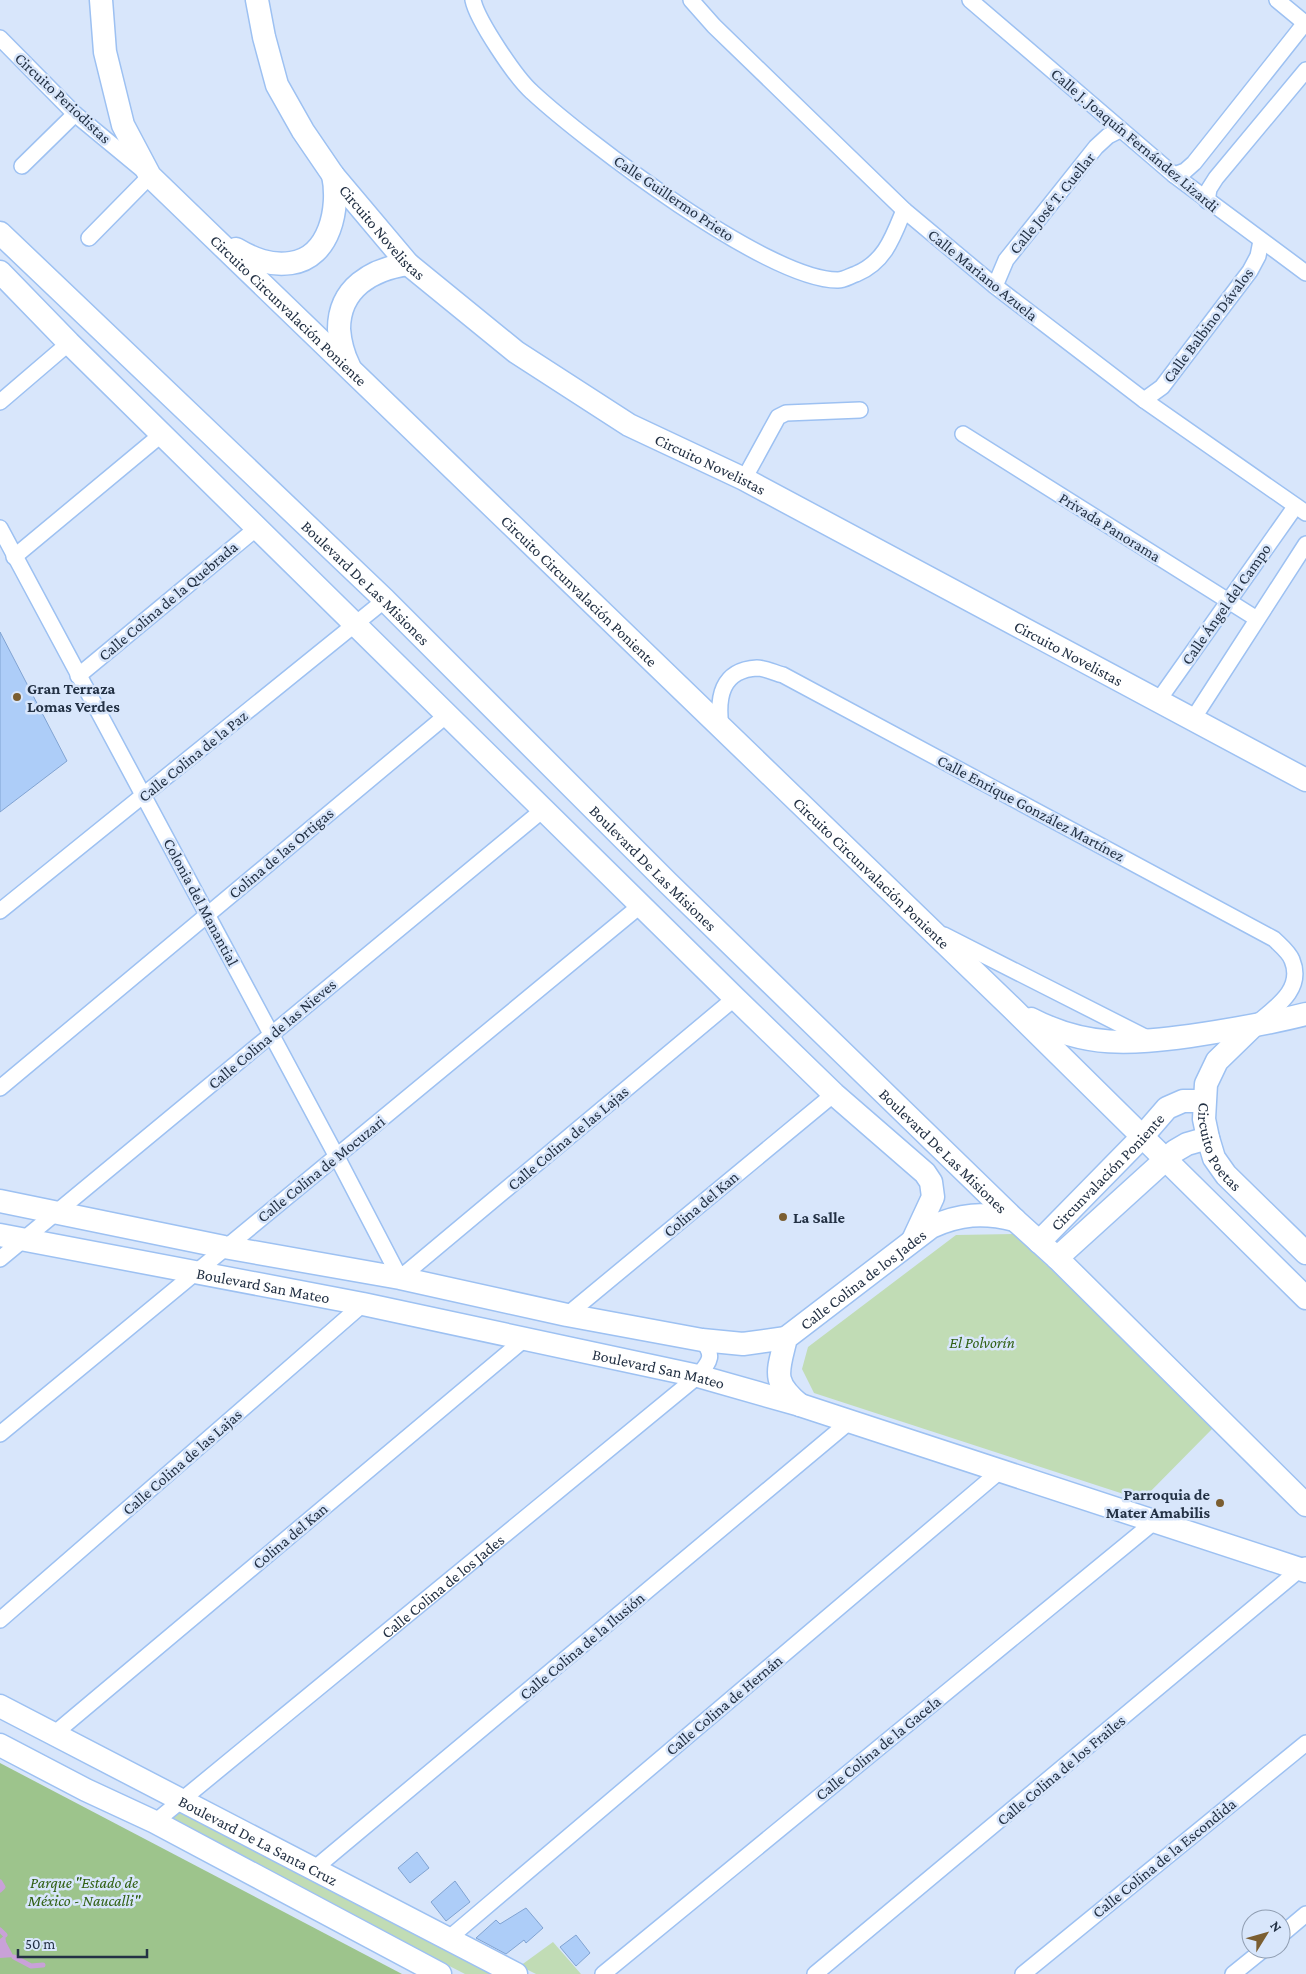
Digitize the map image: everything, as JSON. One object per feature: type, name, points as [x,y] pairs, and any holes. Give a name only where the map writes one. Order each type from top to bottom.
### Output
[{"type":"main road","name":"Circuito Circunvalación Poniente","points":[[101,0],[105,52],[122,125],[150,176],[220,241],[354,373],[1013,1009],[1141,1138],[1165,1159],[1306,1298]]},
{"type":"main road","name":"Circuito Novelistas","points":[[257,0],[264,37],[277,85],[303,132],[333,175],[408,264],[516,352],[629,425],[744,480],[1306,780]]},
{"type":"main road","points":[[220,241],[252,258],[267,263],[293,263],[306,258],[322,241],[332,220],[336,198],[333,175]]},
{"type":"main road","name":"Boulevard De Las Misiones","points":[[0,233],[385,600],[668,883],[1015,1220],[1057,1258],[1306,1505]]},
{"type":"main road","points":[[354,373],[347,362],[340,339],[340,315],[348,295],[369,276],[392,266],[408,264]]},
{"type":"main road","name":"Boulevard De Las Misiones","points":[[0,272],[69,343],[357,624],[735,998],[834,1094],[917,1164],[931,1182],[933,1197],[913,1240]]},
{"type":"main road","points":[[1013,1009],[1054,1031],[1078,1038],[1127,1044],[1252,1027],[1306,1014]]},
{"type":"main road","name":"Circuito Poetas","points":[[1252,1027],[1217,1061],[1206,1084],[1204,1119],[1208,1138],[1214,1158],[1226,1175],[1306,1253]]},
{"type":"main road","name":"Circunvalación Poniente","points":[[1039,1242],[1141,1138],[1167,1108],[1182,1101],[1204,1101]]},
{"type":"main road","name":"Circunvalación Poniente","points":[[1057,1258],[1165,1159],[1187,1144],[1208,1138]]},
{"type":"main road","name":"Boulevard San Mateo","points":[[0,1201],[224,1247],[400,1278],[567,1315],[702,1340],[743,1344],[786,1338]]},
{"type":"main road","name":"Calle Colina de los Jades","points":[[800,1405],[783,1390],[780,1378],[779,1367],[786,1338],[931,1227],[950,1218],[965,1215],[994,1214],[1015,1220]]},
{"type":"main road","name":"Boulevard San Mateo","points":[[0,1235],[364,1304],[526,1337],[698,1376],[800,1405],[1154,1522],[1305,1568]]},
{"type":"main road","name":"Boulevard De La Santa Cruz","points":[[0,1706],[181,1798],[516,1974]]},
{"type":"main road","name":"Boulevard De La Santa Cruz","points":[[0,1746],[86,1790],[155,1822],[440,1974]]},
{"type":"street","name":"Calle Guillermo Prieto","points":[[473,0],[493,39],[530,91],[612,157],[699,218],[777,263],[818,278],[840,280],[860,272],[876,263],[890,245],[904,210]]},
{"type":"street","name":"Calle Mariano Azuela","points":[[691,0],[714,26],[904,210],[995,286],[1144,400],[1300,510]]},
{"type":"street","name":"Calle J. Joaquín Fernández Lizardi","points":[[970,0],[1120,130],[1207,201],[1306,273]]},
{"type":"street","points":[[1174,174],[1185,171],[1194,163],[1305,23],[1277,0]]},
{"type":"street","name":"Circuito Periodistas","points":[[2,43],[75,114],[150,176]]},
{"type":"street","points":[[1207,201],[1209,189],[1216,178],[1306,70]]},
{"type":"street","points":[[22,166],[75,114]]},
{"type":"street","name":"Calle José T. Cuellar","points":[[995,286],[1006,260],[1096,147],[1108,136],[1120,130]]},
{"type":"street","points":[[89,238],[150,176]]},
{"type":"street","name":"Calle Balbino Dávalos","points":[[1144,400],[1162,387],[1250,271],[1258,256],[1261,241]]},
{"type":"street","points":[[0,402],[69,343]]},
{"type":"street","points":[[744,480],[778,417],[786,413],[860,410]]},
{"type":"street","points":[[14,557],[162,434]]},
{"type":"street","name":"Privada Panorama","points":[[963,434],[1257,619]]},
{"type":"street","name":"Calle Ángel del Campo","points":[[1158,701],[1228,601],[1300,510]]},
{"type":"street","name":"Calle Colina de la Quebrada","points":[[78,676],[258,527]]},
{"type":"street","name":"Colonia del Manantial","points":[[0,528],[338,1157],[400,1278]]},
{"type":"street","name":"Calle Ángel del Campo","points":[[1193,719],[1306,544]]},
{"type":"street","name":"Calle Colina de la Paz","points":[[0,912],[385,600]]},
{"type":"street","name":"Calle Enrique González Martínez","points":[[721,727],[718,708],[720,693],[730,678],[741,671],[759,668],[783,675],[1274,939],[1292,959],[1296,980],[1287,997],[1252,1027]]},
{"type":"street","name":"Colina de las Ortigas","points":[[0,1088],[448,714]]},
{"type":"street","name":"Calle Colina de las Nieves","points":[[0,1259],[544,809]]},
{"type":"street","name":"Calle Colina de Mocuzari","points":[[0,1434],[224,1247],[338,1157],[641,905]]},
{"type":"street","points":[[927,926],[1153,1041]]},
{"type":"street","name":"Calle Colina de las Lajas","points":[[400,1278],[735,998]]},
{"type":"street","name":"Colina del Kan","points":[[567,1315],[834,1094]]},
{"type":"street","name":"Calle Colina de las Lajas","points":[[0,1620],[364,1304]]},
{"type":"street","name":"Colina del Kan","points":[[54,1734],[526,1337]]},
{"type":"street","name":"Calle Colina de los Jades","points":[[155,1822],[181,1798],[698,1376],[710,1357],[710,1350],[702,1340]]},
{"type":"street","name":"Calle Colina de la Ilusión","points":[[314,1869],[850,1422]]},
{"type":"street","name":"Calle Colina de Hernán","points":[[448,1939],[1000,1471]]},
{"type":"street","name":"Calle Colina de la Gacela","points":[[603,1974],[1154,1522]]},
{"type":"street","name":"Calle Colina de los Frailes","points":[[815,1974],[1305,1568]]},
{"type":"street","name":"Calle Colina de la Escondida","points":[[1023,1974],[1306,1742]]},
{"type":"street","points":[[1291,1927],[1306,1914]]},
{"type":"street","points":[[1234,1974],[1252,1959]]},
{"type":"green space","name":"El Polvorín","points":[[1014,1234],[1215,1426],[1142,1500],[814,1393],[802,1369],[808,1347],[956,1235]]},
{"type":"green space","name":"Parque \"Estado de México - Naucalli\"","points":[[0,1763],[402,1974],[0,1974]]},
{"type":"green space","points":[[181,1811],[493,1974],[465,1974],[206,1841],[171,1821],[172,1817]]},
{"type":"green space","points":[[553,1942],[581,1974],[536,1974],[520,1966]]},
{"type":"shaded area","points":[[5,1935],[6,1942],[14,1957],[0,1958],[0,1939]]},
{"type":"building","name":"Gran Terraza Lomas Verdes","points":[[0,632],[67,761],[0,812]]},
{"type":"building","points":[[417,1852],[429,1868],[410,1883],[398,1868]]},
{"type":"building","points":[[455,1881],[470,1902],[446,1921],[431,1902]]},
{"type":"building","points":[[526,1908],[543,1928],[526,1943],[524,1940],[506,1954],[476,1938],[496,1920],[500,1924]]},
{"type":"building","points":[[576,1935],[590,1953],[576,1966],[560,1947]]},
{"type":"waterway","points":[[0,1882],[3,1887],[0,1890]]},
{"type":"waterway","points":[[0,1930],[5,1935]]},
{"type":"waterway","points":[[14,1957],[31,1966],[43,1965]]},
{"type":"place","name":"Gran Terraza Lomas Verdes","points":[[17,697]]},
{"type":"place","name":"La Salle","points":[[783,1217]]},
{"type":"place","name":"Parroquia de Mater Amabilis","points":[[1220,1503]]}]
